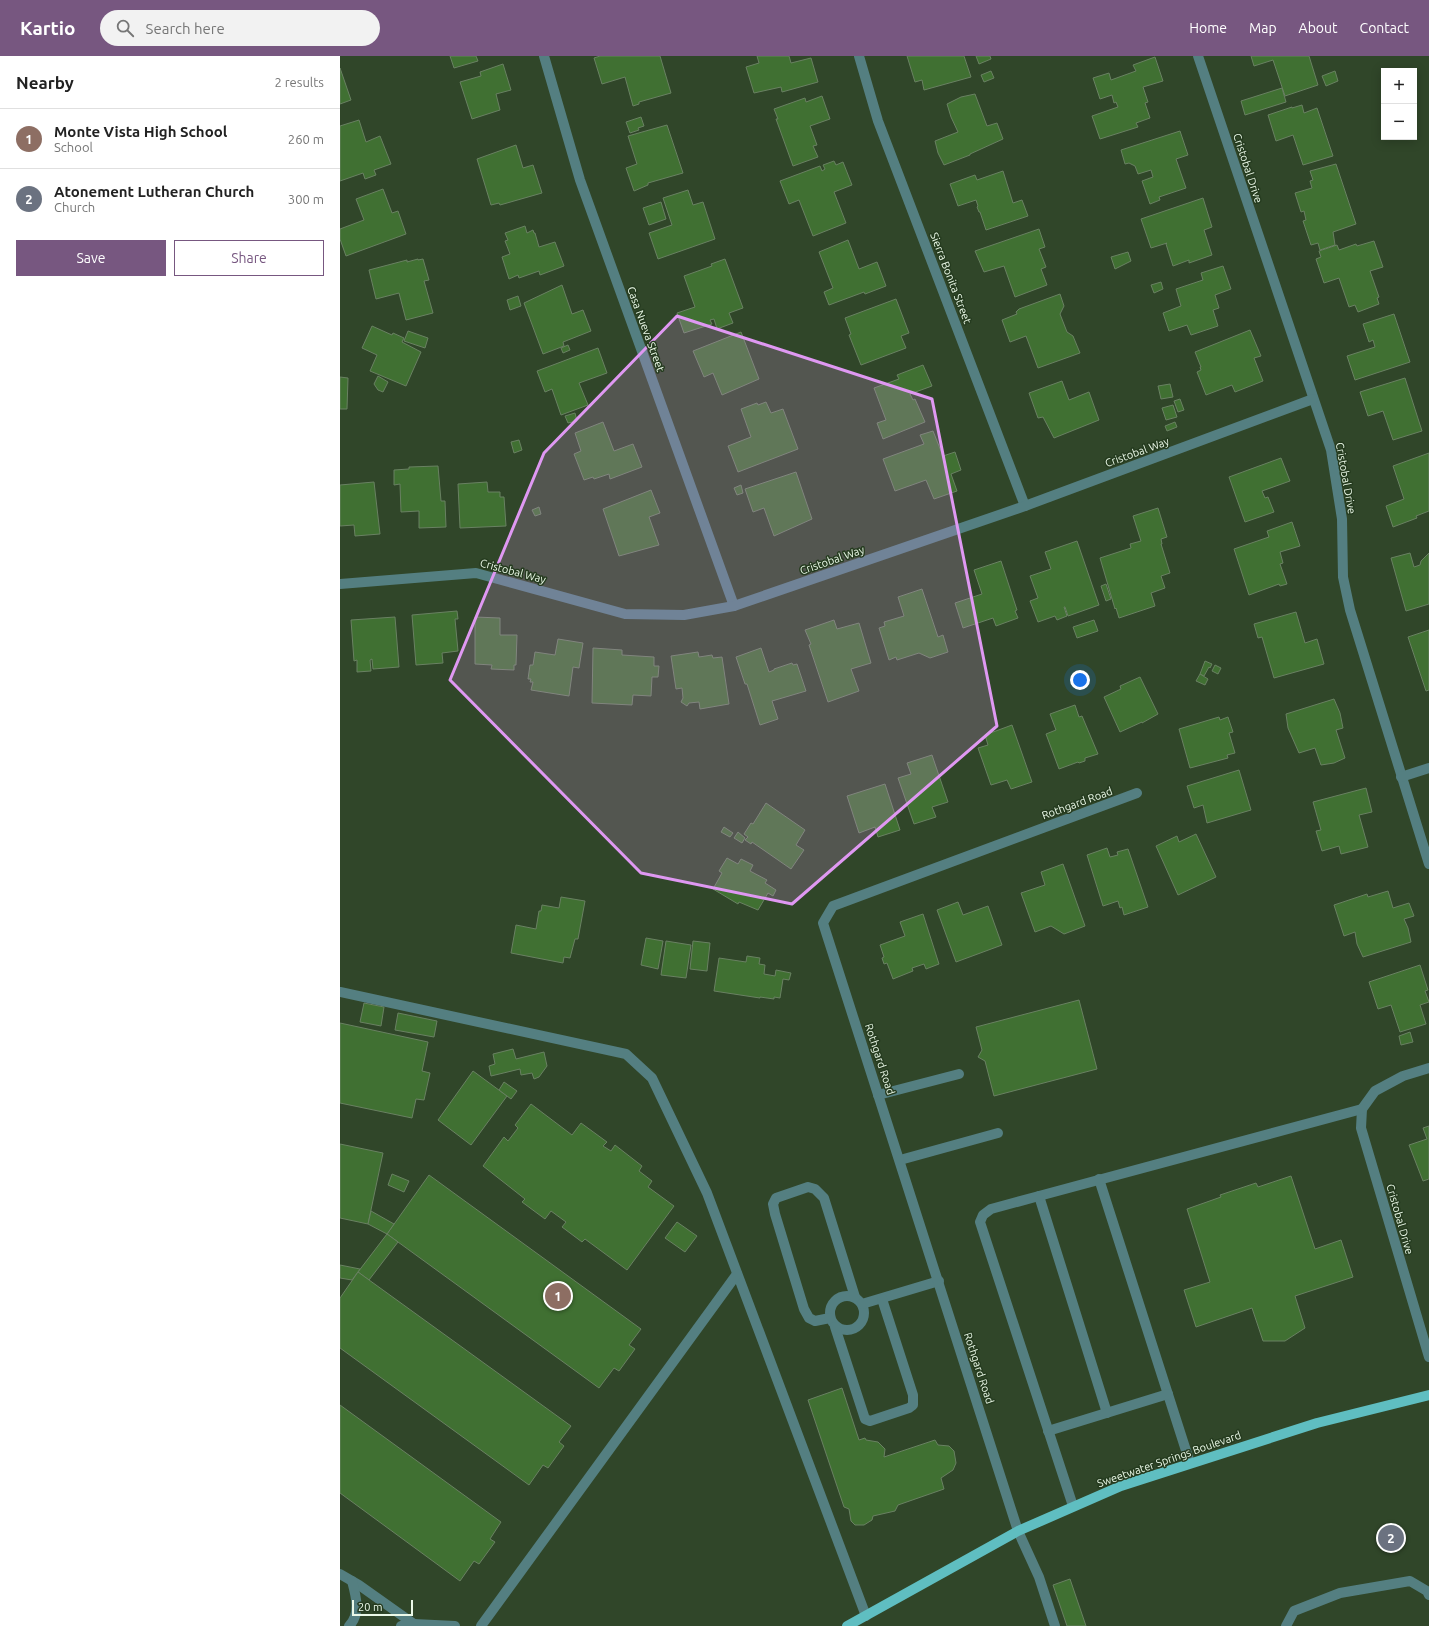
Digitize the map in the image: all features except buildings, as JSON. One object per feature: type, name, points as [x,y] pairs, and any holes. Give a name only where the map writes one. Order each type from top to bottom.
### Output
[{"type":"main road","name":"Sweetwater Springs Boulevard","points":[[847,1626],[1018,1530],[1120,1486],[1317,1423],[1429,1395]]},
{"type":"street","name":"Casa Nueva Street","points":[[544,56],[580,180],[734,606]]},
{"type":"street","name":"Sierra Bonita Street","points":[[859,56],[878,121],[1025,506]]},
{"type":"street","name":"Cristobal Drive","points":[[1198,56],[1331,450],[1342,519],[1343,577],[1350,610],[1429,864]]},
{"type":"street","name":"Cristobal Way","points":[[340,584],[476,573],[625,614],[684,615],[734,606],[1025,506],[1313,399]]},
{"type":"street","points":[[1401,777],[1429,768]]},
{"type":"street","name":"Rothgard Road","points":[[1055,1626],[1039,1577],[1018,1530],[823,922],[833,906],[1137,793]]},
{"type":"street","points":[[340,992],[626,1054],[652,1078],[706,1193],[866,1616]]},
{"type":"street","points":[[1073,1506],[980,1222],[983,1215],[991,1209],[1362,1109],[1375,1091],[1403,1076],[1429,1068]]},
{"type":"street","points":[[878,1095],[959,1074]]},
{"type":"street","name":"Cristobal Drive","points":[[1362,1109],[1361,1128],[1429,1357]]},
{"type":"street","points":[[900,1160],[998,1133]]},
{"type":"street","points":[[1099,1179],[1190,1463]]},
{"type":"street","points":[[808,1187],[815,1189],[824,1198],[859,1301],[865,1314],[862,1324],[854,1330],[844,1331],[832,1322],[815,1321],[809,1318],[804,1309],[775,1214],[773,1204],[776,1198],[808,1187]]},
{"type":"street","points":[[1039,1196],[1107,1413]]},
{"type":"street","points":[[481,1626],[737,1274]]},
{"type":"street","points":[[882,1299],[913,1395],[913,1405],[910,1408],[870,1421],[865,1419],[832,1322],[830,1308],[836,1300],[845,1296],[859,1301],[882,1299],[938,1281]]},
{"type":"street","points":[[1048,1431],[1168,1394]]},
{"type":"street","points":[[340,1574],[414,1624]]},
{"type":"street","points":[[349,1626],[353,1621],[357,1604],[352,1581]]},
{"type":"street","points":[[1286,1626],[1294,1612],[1340,1593],[1410,1581],[1428,1592],[1429,1595]]},
{"type":"street","points":[[401,1626],[414,1624],[455,1626]]},
{"type":"highlighted area","points":[[677,316],[932,399],[997,726],[792,904],[641,873],[450,680],[544,453]]},
{"type":"place","name":"Monte Vista High School","points":[[558,1296]]},
{"type":"place","name":"Atonement Lutheran Church","points":[[1391,1538]]}]
